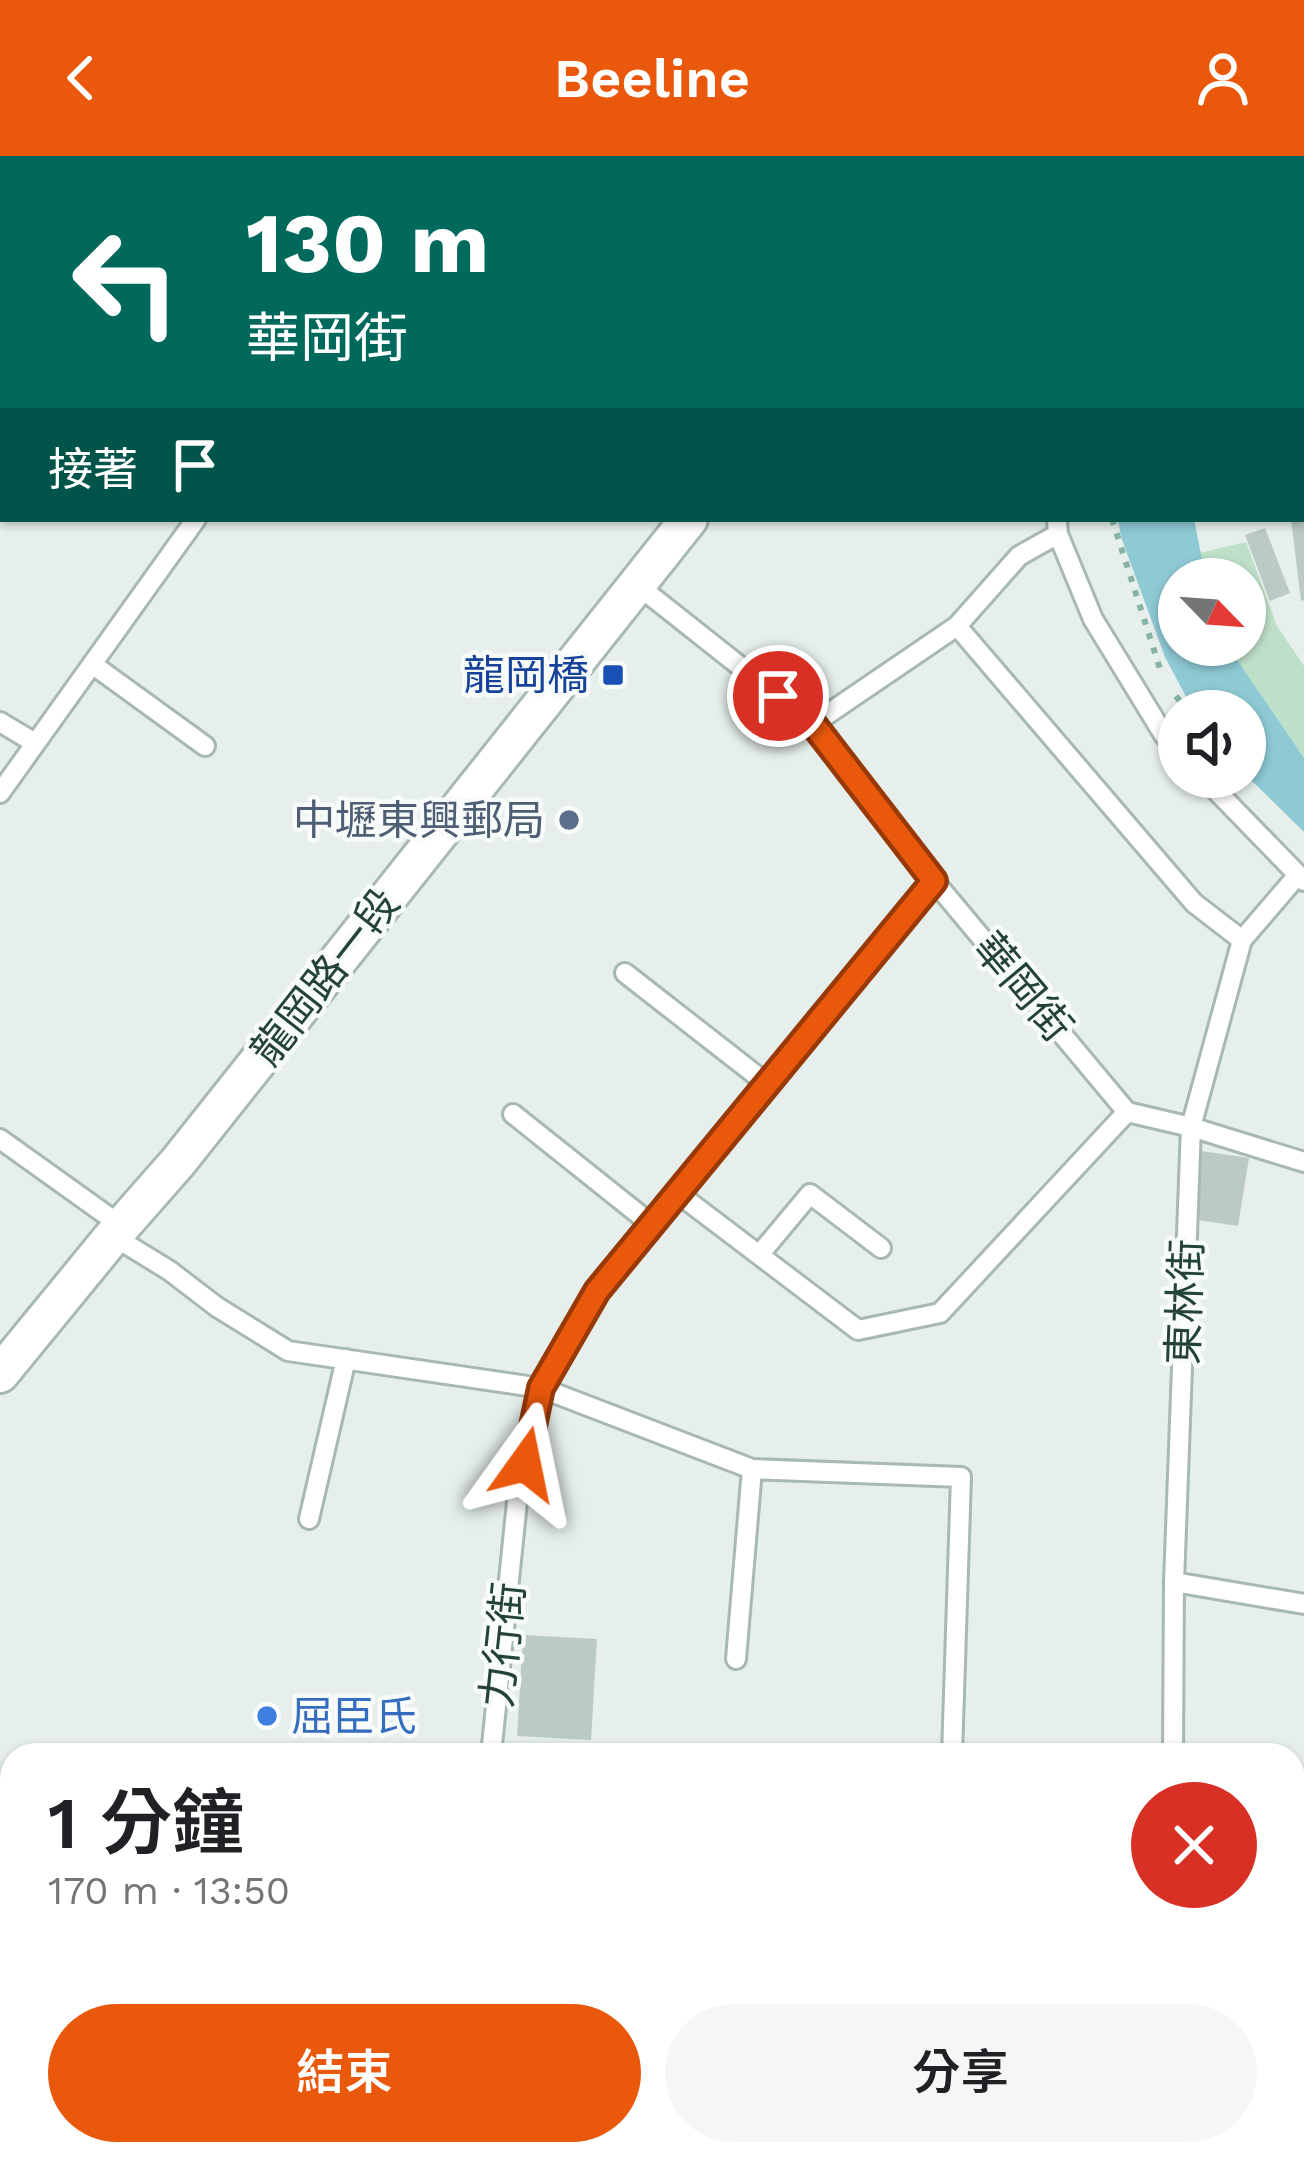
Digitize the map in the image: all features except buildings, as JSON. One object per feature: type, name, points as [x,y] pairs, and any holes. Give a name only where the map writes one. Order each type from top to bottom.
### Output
[{"type":"street","name":"龍岡路一段","points":[[0,1374],[178,1162],[687,522]]},
{"type":"lane","points":[[0,793],[194,522]]},
{"type":"lane","points":[[813,724],[957,626],[1018,556],[1057,526],[1093,619],[1158,726]]},
{"type":"lane","name":"華岡街","points":[[636,584],[813,724],[934,881],[1127,1112]]},
{"type":"lane","points":[[957,626],[1194,903],[1242,940]]},
{"type":"lane","points":[[92,664],[205,746]]},
{"type":"lane","points":[[0,722],[35,743]]},
{"type":"lane","points":[[1223,798],[1301,879]]},
{"type":"lane","name":"東林街","points":[[1173,1743],[1174,1582],[1191,1127],[1242,940],[1301,879]]},
{"type":"lane","name":"力行街","points":[[492,1743],[518,1502],[541,1388],[597,1291],[934,881]]},
{"type":"lane","points":[[625,973],[766,1083]]},
{"type":"lane","points":[[676,1192],[858,1330],[940,1313],[1127,1112],[1304,1162]]},
{"type":"lane","points":[[513,1114],[651,1224]]},
{"type":"lane","points":[[0,1139],[118,1231],[288,1351],[541,1388],[752,1469],[961,1477],[952,1743]]},
{"type":"lane","points":[[759,1255],[810,1194],[881,1248]]},
{"type":"lane","points":[[309,1520],[346,1359]]},
{"type":"lane","points":[[736,1659],[752,1469]]},
{"type":"lane","points":[[1174,1582],[1304,1604]]},
{"type":"path","points":[[1113,522],[1164,680]]},
{"type":"green space","points":[[1246,542],[1252,558],[1200,558],[1199,553]]},
{"type":"green space","points":[[1266,596],[1277,626],[1304,666],[1304,758],[1266,702],[1266,690],[1258,690],[1241,666],[1266,666]]},
{"type":"water","points":[[1118,522],[1195,522],[1202,558],[1158,558],[1158,638]]},
{"type":"water","points":[[1170,666],[1241,666],[1258,690],[1183,690]]},
{"type":"water","points":[[1266,702],[1304,758],[1304,832],[1266,795]]},
{"type":"place","name":"龍岡橋","points":[[613,675]]},
{"type":"place","name":"中壢東興郵局","points":[[569,820]]},
{"type":"place","name":"屈臣氏","points":[[267,1716]]},
{"type":"route","points":[[525,1464],[541,1388],[597,1291],[934,881],[813,724],[778,696]]}]
